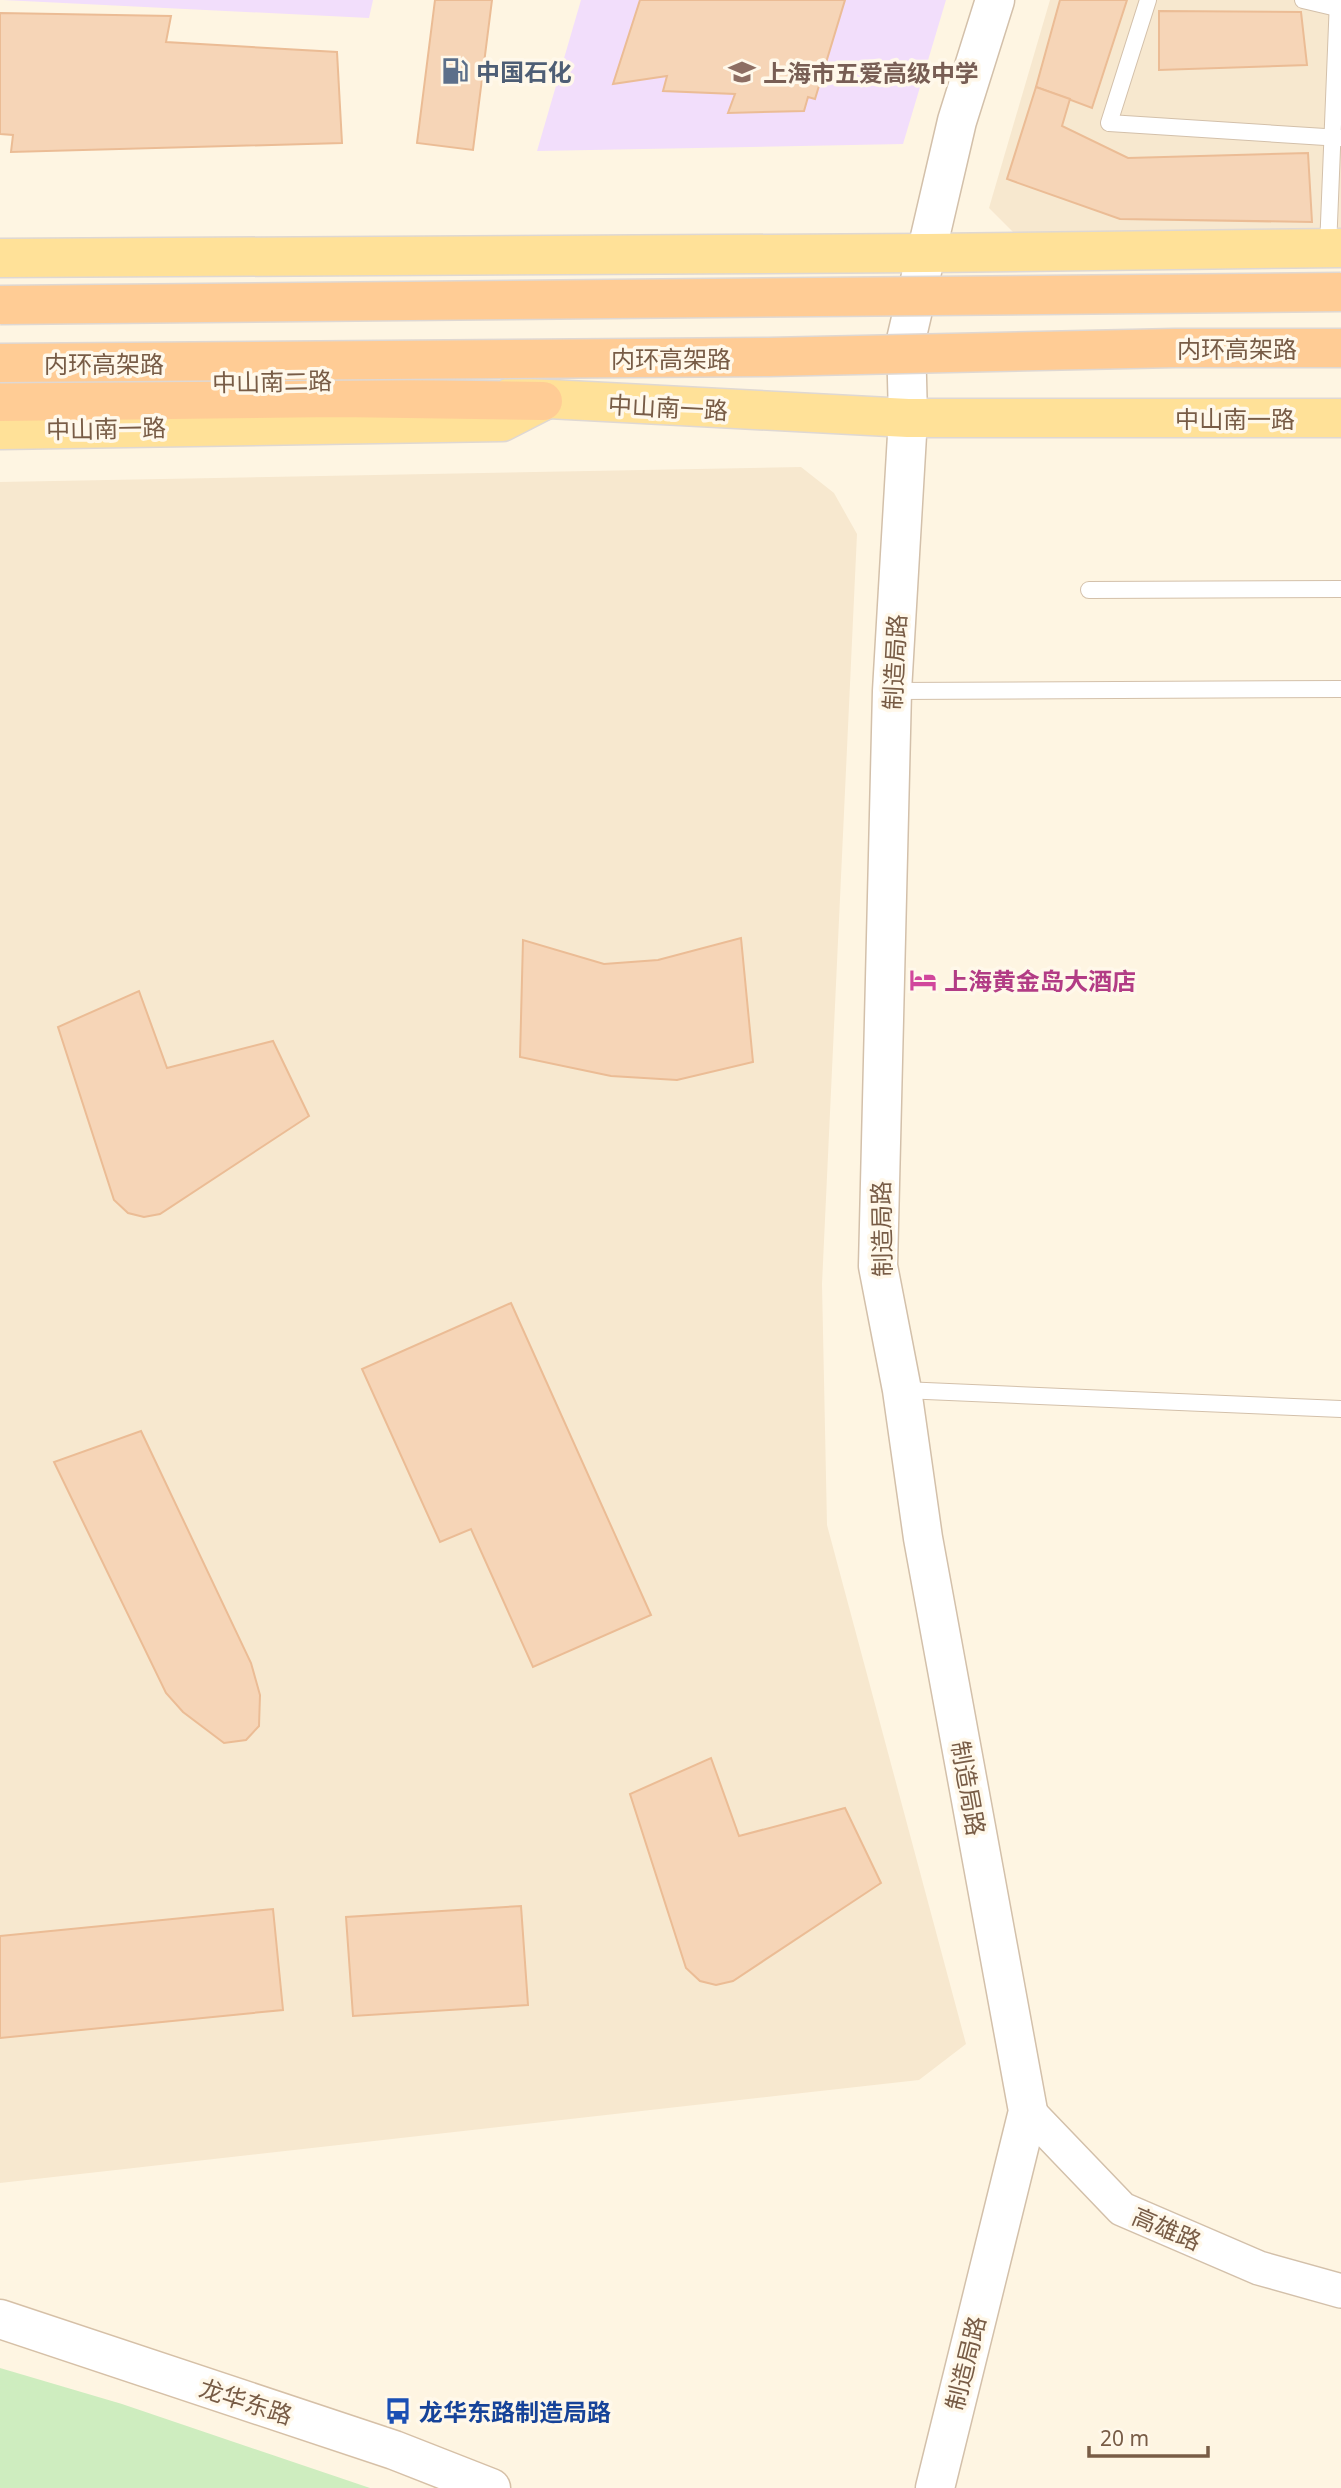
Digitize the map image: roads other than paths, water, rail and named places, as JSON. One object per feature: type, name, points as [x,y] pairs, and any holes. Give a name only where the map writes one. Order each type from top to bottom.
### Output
[{"type":"highway","points":[[0,305],[1341,292]]},
{"type":"highway","name":"内环高架路","points":[[0,363],[754,358],[1161,348],[1341,348]]},
{"type":"highway","points":[[0,402],[338,398],[543,401]]},
{"type":"main road","points":[[0,258],[1335,248]]},
{"type":"main road","name":"中山南二路","points":[[0,384],[350,380],[543,401]]},
{"type":"main road","name":"中山南一路","points":[[0,430],[502,422],[543,401],[908,418],[1341,418]]},
{"type":"street","name":"制造局路","points":[[935,2488],[1028,2111],[923,1538],[902,1390],[877,1266],[892,691],[908,418],[906,340],[957,121],[995,0]]},
{"type":"street","name":"高雄路","points":[[1028,2111],[1122,2209],[1259,2267],[1341,2291]]},
{"type":"street","name":"龙华东路","points":[[0,2319],[394,2450],[491,2488]]},
{"type":"lane","points":[[1148,0],[1109,123],[1336,138]]},
{"type":"lane","points":[[1303,0],[1338,4],[1335,248]]},
{"type":"lane","points":[[1089,590],[1341,589]]},
{"type":"lane","points":[[892,691],[1341,689]]},
{"type":"lane","points":[[902,1390],[1341,1409]]},
{"type":"place","name":"中国石化","points":[[455,71]]},
{"type":"place","name":"上海市五爱高级中学","points":[[742,72]]},
{"type":"place","name":"上海黄金岛大酒店","points":[[923,980]]},
{"type":"place","name":"龙华东路制造局路","points":[[398,2411]]}]
